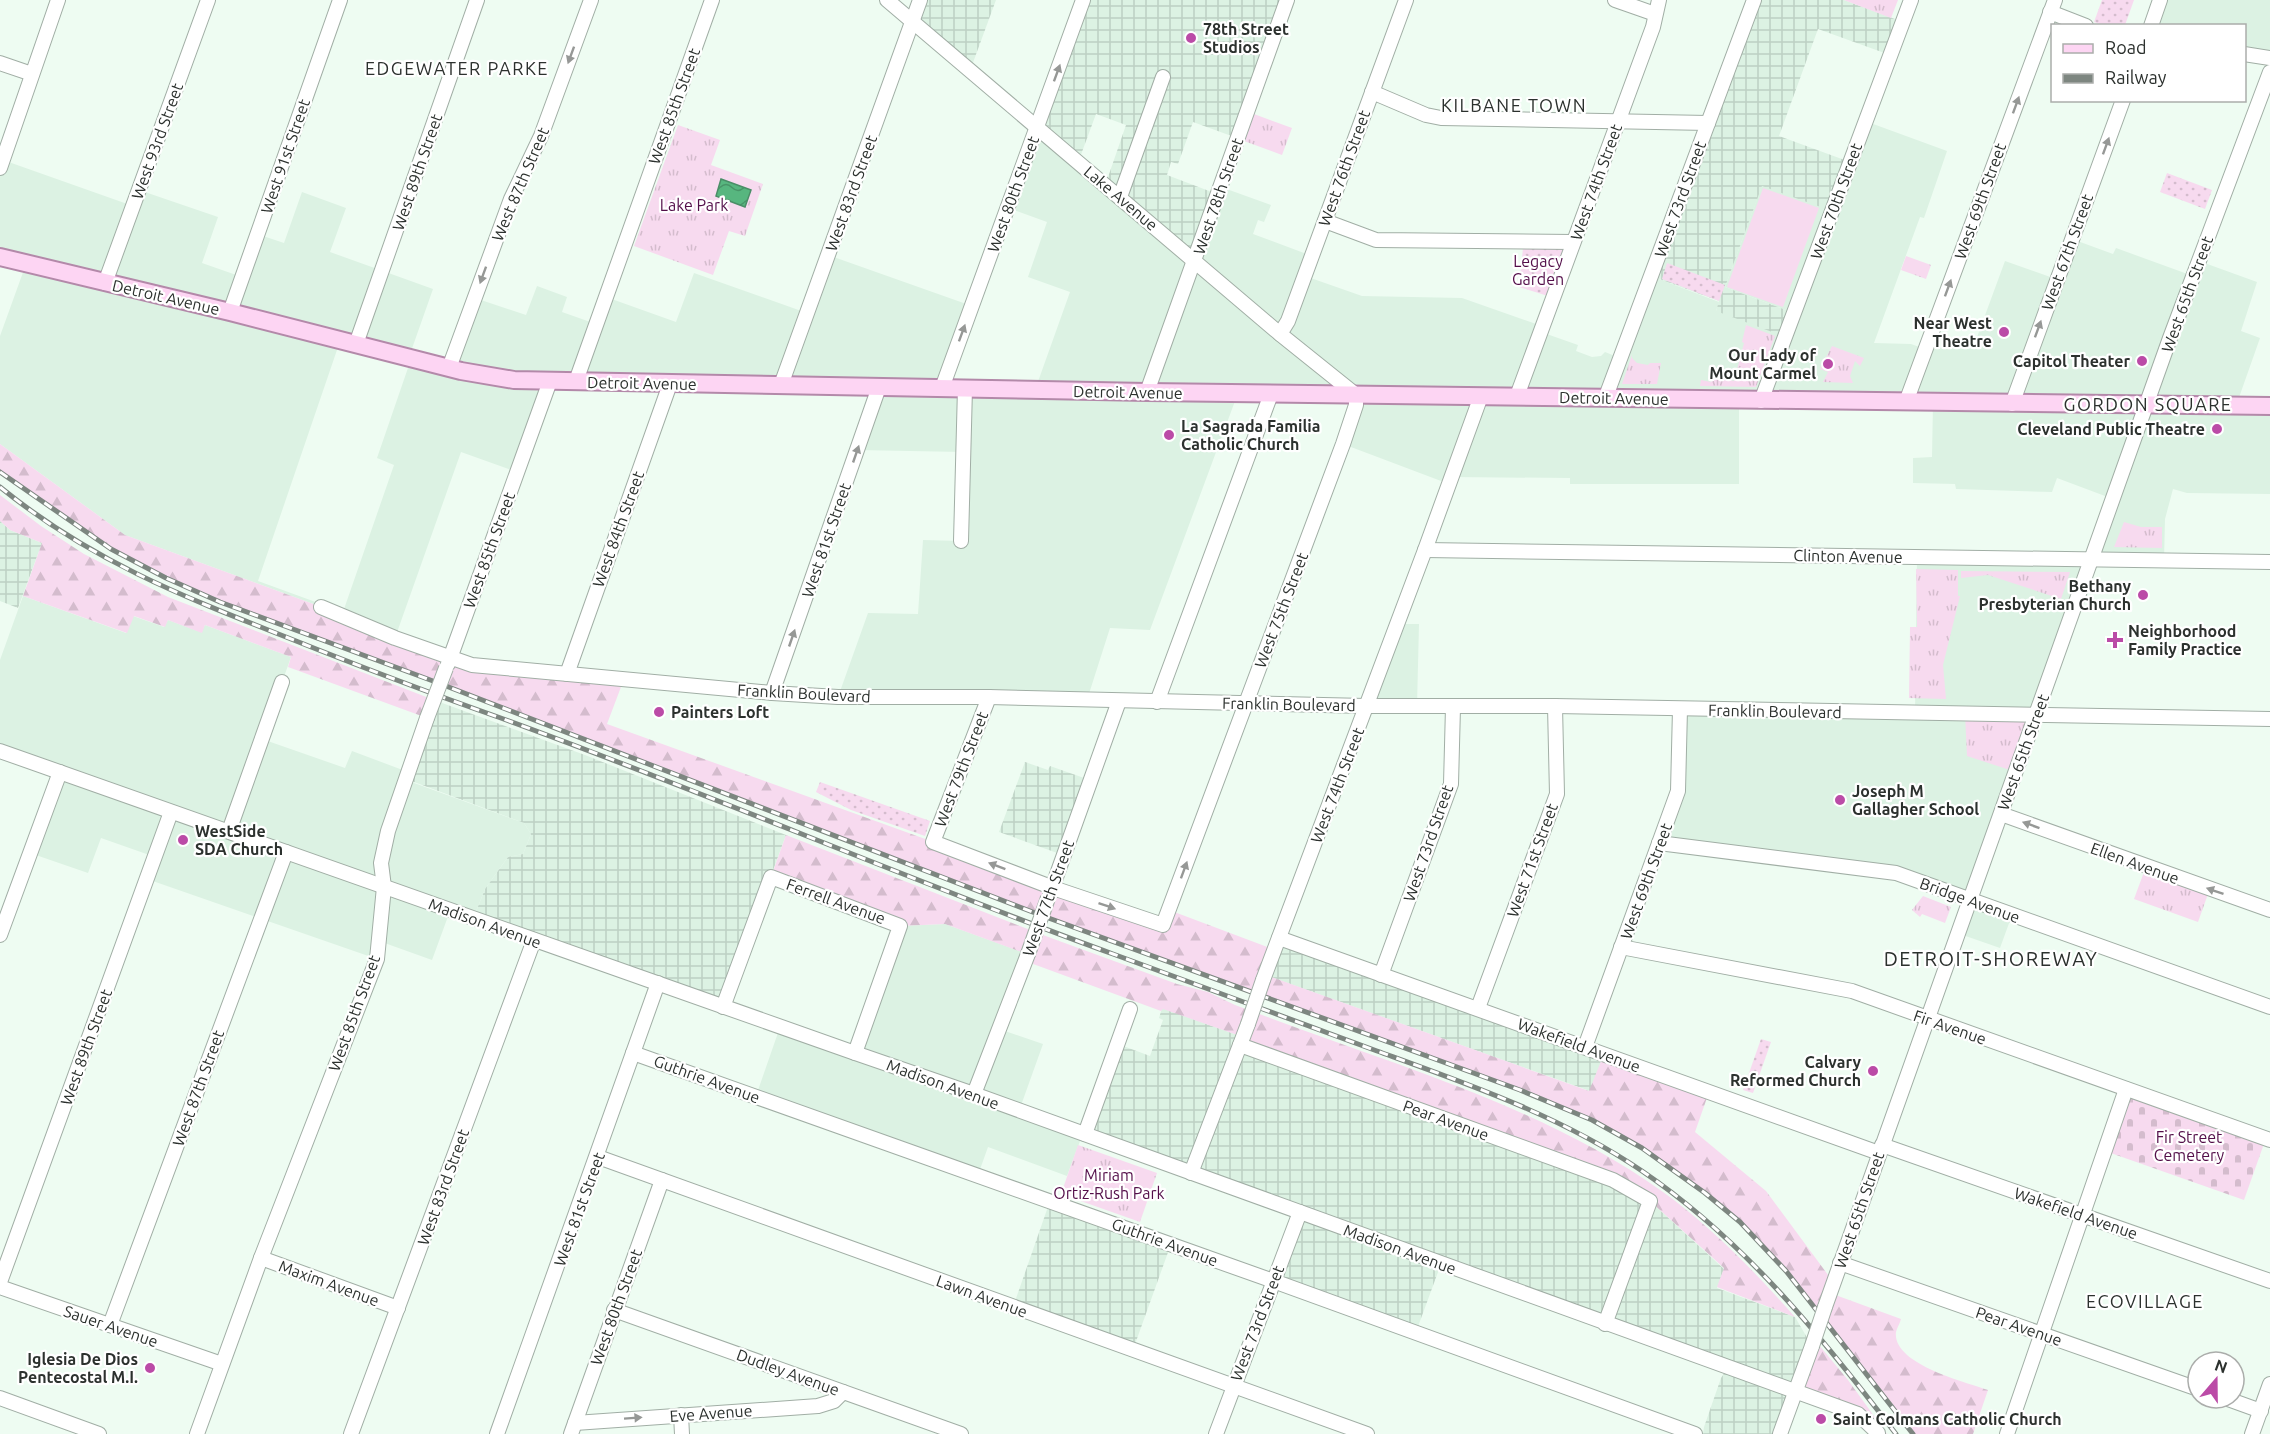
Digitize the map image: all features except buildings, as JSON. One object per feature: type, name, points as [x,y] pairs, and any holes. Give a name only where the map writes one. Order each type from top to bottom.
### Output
[{"type":"main road","name":"Detroit Avenue","points":[[0,257],[230,312],[449,368],[514,380],[1605,399],[2270,406]]},
{"type":"street","points":[[0,168],[58,0]]},
{"type":"street","name":"West 93rd Street","points":[[105,283],[208,0]]},
{"type":"street","name":"West 91st Street","points":[[230,312],[340,0]]},
{"type":"street","name":"West 89th Street","points":[[356,344],[477,0]]},
{"type":"street","name":"West 87th Street","points":[[449,368],[511,199],[541,136],[591,0]]},
{"type":"street","name":"West 85th Street","points":[[576,381],[712,0]]},
{"type":"street","name":"Lake Avenue","points":[[887,0],[1280,334],[1356,394]]},
{"type":"street","name":"West 83rd Street","points":[[781,385],[920,0]]},
{"type":"street","name":"West 80th Street","points":[[942,388],[1083,0]]},
{"type":"street","name":"West 78th Street","points":[[1147,392],[1287,0]]},
{"type":"street","name":"West 76th Street","points":[[1280,334],[1288,321],[1406,0]]},
{"type":"street","points":[[1615,0],[1657,7]]},
{"type":"street","name":"West 73rd Street","points":[[1605,399],[1754,0]]},
{"type":"street","name":"West 70th Street","points":[[1761,401],[1911,0]]},
{"type":"street","points":[[2152,24],[2160,0]]},
{"type":"street","points":[[2052,6],[2083,24]]},
{"type":"street","name":"West 69th Street","points":[[1906,402],[2052,6]]},
{"type":"street","name":"West 74th Street","points":[[1517,396],[1653,27],[1657,7]]},
{"type":"street","points":[[2246,54],[2270,58]]},
{"type":"street","points":[[0,63],[32,74]]},
{"type":"street","name":"West 65th Street","points":[[1780,1434],[2146,406],[2270,72]]},
{"type":"street","points":[[1120,197],[1163,77]]},
{"type":"street","points":[[1372,92],[1426,115],[1441,118],[1708,123]]},
{"type":"street","name":"West 67th Street","points":[[2012,404],[2122,102]]},
{"type":"street","points":[[1325,221],[1376,240],[1573,242]]},
{"type":"street","name":"West 85th Street","points":[[197,1434],[261,1258],[377,959],[384,887],[381,863],[388,831],[550,381]]},
{"type":"street","name":"West 84th Street","points":[[567,674],[670,384]]},
{"type":"street","name":"West 81st Street","points":[[772,693],[879,387]]},
{"type":"street","points":[[961,541],[965,388]]},
{"type":"street","points":[[1157,702],[1271,393]]},
{"type":"street","name":"West 75th Street","points":[[1050,892],[1164,925],[1343,444],[1356,405],[1356,394]]},
{"type":"street","name":"West 74th Street","points":[[1191,1173],[1481,396]]},
{"type":"street","name":"Clinton Avenue","points":[[1425,550],[2270,562]]},
{"type":"street","name":"Franklin Boulevard","points":[[321,607],[448,663],[838,697],[989,697],[1119,702],[1453,707],[1555,706],[2270,719]]},
{"type":"street","points":[[229,831],[282,682]]},
{"type":"street","name":"West 79th Street","points":[[989,697],[933,842],[1050,892]]},
{"type":"street","name":"West 77th Street","points":[[974,1094],[1028,954],[1119,702]]},
{"type":"street","name":"West 71st Street","points":[[1478,1008],[1557,794],[1555,706]]},
{"type":"street","name":"West 73rd Street","points":[[1381,975],[1451,784],[1453,707]]},
{"type":"street","name":"West 69th Street","points":[[1585,1047],[1678,791],[1680,709]]},
{"type":"street","name":"Madison Avenue","points":[[0,751],[974,1094],[1858,1414],[1878,1432]]},
{"type":"street","points":[[0,936],[60,772]]},
{"type":"street","name":"West 89th Street","points":[[0,1282],[171,812]]},
{"type":"street","name":"Ellen Avenue","points":[[2001,814],[2270,910]]},
{"type":"street","name":"Bridge Avenue","points":[[1659,843],[1896,873],[2270,1006]]},
{"type":"street","name":"West 87th Street","points":[[110,1325],[286,852]]},
{"type":"street","name":"Ferrell Avenue","points":[[723,1007],[771,877],[900,926],[855,1053]]},
{"type":"street","name":"Wakefield Avenue","points":[[1279,938],[1585,1047],[2270,1281]]},
{"type":"street","name":"West 83rd Street","points":[[351,1434],[534,940]]},
{"type":"street","name":"Fir Avenue","points":[[1622,947],[1852,991],[2270,1140]]},
{"type":"street","name":"West 81st Street","points":[[497,1434],[598,1157],[658,983]]},
{"type":"street","points":[[1085,1134],[1130,1009]]},
{"type":"street","name":"Pear Avenue","points":[[1240,1045],[1613,1180],[1650,1201],[1605,1323]]},
{"type":"street","name":"Guthrie Avenue","points":[[633,1053],[1273,1280],[1695,1434]]},
{"type":"street","points":[[2007,1434],[2127,1089]]},
{"type":"street","name":"Lawn Avenue","points":[[598,1157],[1367,1434]]},
{"type":"street","name":"West 80th Street","points":[[573,1428],[662,1180]]},
{"type":"street","name":"West 73rd Street","points":[[1216,1434],[1300,1212]]},
{"type":"street","name":"Maxim Avenue","points":[[261,1258],[398,1308]]},
{"type":"street","name":"Pear Avenue","points":[[1840,1263],[2186,1385]]},
{"type":"street","name":"Sauer Avenue","points":[[0,1287],[222,1364]]},
{"type":"street","name":"Dudley Avenue","points":[[615,1310],[961,1434]]},
{"type":"street","points":[[2252,1434],[2270,1384]]},
{"type":"street","name":"Eve Avenue","points":[[573,1428],[681,1415],[818,1406],[834,1401],[843,1392]]},
{"type":"street","points":[[0,1398],[99,1434]]},
{"type":"street","points":[[2246,1406],[2261,1411]]},
{"type":"street","points":[[681,1415],[682,1434]]},
{"type":"shaded area","points":[[916,0],[996,0],[971,68],[911,13]]},
{"type":"shaded area","points":[[1080,0],[1286,0],[1237,138],[1193,122],[1178,164],[1171,162],[1167,175],[1217,194],[1194,259],[1106,183],[1126,125],[1096,114],[1079,160],[1035,123]]},
{"type":"shaded area","points":[[1754,0],[1844,0],[1903,22],[1890,55],[1818,29],[1779,136],[1850,162],[1832,211],[1762,186],[1725,287],[1794,313],[1785,337],[1716,311],[1719,301],[1651,276]]},
{"type":"shaded area","points":[[2160,0],[2270,0],[2270,58],[2246,54],[2246,24],[2152,24]]},
{"type":"shaded area","points":[[1865,121],[1947,151],[1924,218],[1920,217],[1874,343],[1911,344],[1925,349],[1931,333],[1973,348],[2005,261],[2056,279],[2072,239],[2113,254],[2116,248],[2193,276],[2199,261],[2257,282],[2241,331],[2260,338],[2236,406],[2270,406],[2270,494],[2187,493],[2173,489],[2165,519],[2164,561],[2114,560],[2112,552],[2092,560],[1969,900],[1896,873],[1659,843],[1678,791],[1680,709],[1915,713],[1917,557],[2092,559],[2113,499],[2057,478],[2052,492],[1956,489],[1955,484],[1913,483],[1913,458],[1932,457],[1933,403],[1739,401],[1739,484],[1570,484],[1570,478],[1452,477],[1449,484],[1343,444],[1356,400],[1238,393],[1150,630],[1110,628],[1087,700],[838,697],[868,613],[918,614],[923,540],[961,541],[963,452],[857,450],[879,388],[550,381],[517,472],[461,452],[395,638],[316,605],[125,535],[0,444],[0,336],[26,264],[0,257],[0,168],[3,160],[133,206],[139,190],[218,217],[202,263],[242,277],[257,234],[284,243],[302,192],[346,208],[330,252],[433,289],[409,357],[449,368],[475,298],[526,315],[537,286],[567,297],[562,312],[596,324],[606,297],[676,322],[694,273],[807,313],[828,255],[972,306],[942,388],[1035,390],[1070,292],[1028,277],[1047,222],[1008,208],[1037,128],[1195,261],[1221,187],[1271,205],[1264,222],[1258,220],[1253,234],[1312,256],[1305,276],[1362,296],[1462,298],[1542,326],[1541,332],[1578,345],[1576,351],[1592,357],[1601,356],[1605,352],[1620,358],[1651,276],[1719,302],[1716,311],[1794,313],[1725,287],[1762,185],[1832,210]],"holes":[[[338,347],[409,365],[377,458],[394,465],[343,612],[258,581]]]},
{"type":"shaded area","points":[[0,521],[10,530],[42,543],[18,608],[0,601]]},
{"type":"shaded area","points":[[23,596],[126,633],[133,616],[164,627],[168,620],[201,632],[205,625],[291,657],[262,739],[345,768],[352,751],[408,772],[406,780],[524,823],[531,834],[523,854],[508,857],[485,889],[473,919],[450,911],[432,960],[379,941],[377,959],[147,879],[155,857],[101,838],[88,873],[30,853],[60,772],[0,751],[0,660]]},
{"type":"shaded area","points":[[1397,624],[1419,624],[1417,706],[1366,706]]},
{"type":"shaded area","points":[[434,700],[585,755],[786,835],[723,1007],[473,919],[485,889],[508,857],[523,854],[531,834],[524,823],[406,779]]},
{"type":"shaded area","points":[[1025,762],[1048,770],[1050,766],[1087,779],[1060,854],[999,832]]},
{"type":"shaded area","points":[[1969,900],[2012,915],[2000,948],[1957,933]]},
{"type":"shaded area","points":[[945,924],[1028,954],[999,1029],[1043,1044],[1019,1111],[1083,1133],[1067,1176],[988,1147],[978,1175],[756,1096],[780,1027],[855,1053],[900,926]]},
{"type":"shaded area","points":[[1279,938],[1604,1054],[1590,1091],[1265,975]]},
{"type":"shaded area","points":[[1162,1008],[1243,1037],[1650,1201],[1724,1269],[1717,1288],[1795,1317],[1812,1346],[1780,1434],[1703,1434],[1721,1378],[1727,1369],[1441,1264],[1416,1332],[1273,1280],[1300,1213],[1085,1134],[1118,1044],[1150,1056],[1163,1020],[1159,1018]]},
{"type":"shaded area","points":[[1050,1201],[1171,1244],[1134,1347],[1013,1307]]},
{"type":"green space","points":[[1844,0],[1898,0],[1891,18]]},
{"type":"green space","points":[[2102,0],[2134,0],[2125,24],[2094,22]]},
{"type":"green space","points":[[1254,114],[1292,128],[1282,155],[1244,141]]},
{"type":"green space","name":"Lake Park","points":[[678,125],[720,140],[711,165],[763,184],[745,236],[729,231],[713,275],[634,246]]},
{"type":"green space","points":[[2167,173],[2212,190],[2205,209],[2160,192]]},
{"type":"green space","points":[[1763,188],[1819,208],[1783,307],[1727,287]]},
{"type":"green space","name":"Legacy Garden","points":[[1523,248],[1565,249],[1548,296],[1519,287]]},
{"type":"green space","points":[[1906,256],[1931,265],[1926,279],[1901,270]]},
{"type":"green space","points":[[1667,263],[1725,285],[1719,301],[1662,279]]},
{"type":"green space","points":[[1746,325],[1775,336],[1756,387],[1700,386],[1701,380],[1711,382],[1712,375],[1734,381],[1744,343],[1742,342]]},
{"type":"green space","points":[[1832,346],[1864,358],[1860,366],[1855,361],[1850,376],[1853,383],[1823,382],[1828,372],[1820,369]]},
{"type":"green space","points":[[1632,355],[1637,363],[1648,365],[1661,363],[1657,384],[1622,384]]},
{"type":"green space","points":[[0,444],[125,535],[450,657],[624,679],[607,724],[1163,925],[1169,910],[1275,950],[1266,975],[1589,1091],[1604,1054],[1709,1092],[1695,1132],[1766,1191],[1834,1283],[1830,1293],[1901,1319],[1896,1332],[1898,1343],[1905,1353],[1932,1370],[1988,1390],[1973,1434],[1913,1434],[1786,1271],[1740,1222],[1705,1193],[1642,1148],[1592,1120],[1520,1090],[1043,916],[433,681],[220,602],[166,578],[111,549],[4,475],[0,472]]},
{"type":"green space","points":[[0,495],[41,526],[84,554],[168,597],[434,700],[427,718],[288,667],[291,657],[205,625],[202,633],[168,620],[165,627],[134,616],[127,633],[23,596],[42,543],[10,530],[0,521]]},
{"type":"green space","points":[[2124,522],[2141,527],[2162,527],[2162,548],[2114,547]]},
{"type":"green space","points":[[1916,569],[1958,570],[1958,596],[1960,596],[1943,665],[1946,699],[1909,698],[1910,627],[1917,627]]},
{"type":"green space","points":[[1961,571],[2070,572],[2061,599],[1988,575],[1961,578]]},
{"type":"green space","points":[[1965,714],[2036,715],[2016,772],[1967,756]]},
{"type":"green space","points":[[820,782],[930,821],[925,836],[851,810],[816,792]]},
{"type":"green space","points":[[786,835],[1051,938],[1177,984],[1208,992],[1235,1005],[1433,1077],[1535,1119],[1600,1152],[1663,1192],[1733,1251],[1795,1317],[1717,1287],[1724,1268],[1650,1201],[1240,1045],[1243,1037],[1163,1009],[1161,1011],[1025,961],[1027,954],[945,924],[900,926],[771,877]]},
{"type":"green space","points":[[2144,872],[2208,894],[2198,922],[2134,899]]},
{"type":"green space","points":[[1923,896],[1951,907],[1945,923],[1922,914],[1920,917],[1912,910]]},
{"type":"green space","points":[[1761,1039],[1771,1042],[1753,1093],[1743,1090]]},
{"type":"green space","name":"Fir Street Cemetery","points":[[2126,1089],[2266,1138],[2244,1200],[2105,1151]]},
{"type":"green space","name":"Miriam Ortiz-Rush Park","points":[[1078,1145],[1157,1173],[1140,1222],[1061,1194]]},
{"type":"green space","points":[[1814,1339],[1848,1380],[1887,1434],[1879,1434],[1868,1423],[1796,1393]]},
{"type":"water","points":[[721,179],[751,190],[745,207],[716,196]]},
{"type":"railway","points":[[0,472],[111,549],[166,578],[220,602],[433,681],[1043,916],[1520,1090],[1592,1120],[1642,1148],[1705,1193],[1740,1222],[1786,1271],[1913,1434]]},
{"type":"railway","points":[[0,487],[34,513],[102,555],[137,574],[209,606],[1036,925],[1479,1089],[1547,1118],[1611,1151],[1642,1171],[1715,1228],[1780,1292],[1810,1326],[1896,1434]]},
{"type":"place","name":"78th Street Studios","points":[[1191,38]]},
{"type":"place","name":"Near West Theatre","points":[[2004,332]]},
{"type":"place","name":"Capitol Theater","points":[[2142,361]]},
{"type":"place","name":"Our Lady of Mount Carmel","points":[[1828,364]]},
{"type":"place","name":"Cleveland Public Theatre","points":[[2217,429]]},
{"type":"place","name":"La Sagrada Familia Catholic Church","points":[[1169,435]]},
{"type":"place","name":"Bethany Presbyterian Church","points":[[2143,595]]},
{"type":"place","name":"Neighborhood Family Practice","points":[[2115,640]]},
{"type":"place","name":"Painters Loft","points":[[659,712]]},
{"type":"place","name":"Joseph M Gallagher School","points":[[1840,800]]},
{"type":"place","name":"WestSide SDA Church","points":[[183,840]]},
{"type":"place","name":"Calvary Reformed Church","points":[[1873,1071]]},
{"type":"place","name":"Iglesia De Dios Pentecostal M.I.","points":[[150,1368]]},
{"type":"place","name":"Saint Colmans Catholic Church","points":[[1821,1419]]},
{"type":"district","name":"EDGEWATER PARKE","points":[[457,68]]},
{"type":"district","name":"KILBANE TOWN","points":[[1514,105]]},
{"type":"district","name":"GORDON SQUARE","points":[[2148,404]]},
{"type":"district","name":"DETROIT-SHOREWAY","points":[[1991,958]]},
{"type":"district","name":"ECOVILLAGE","points":[[2145,1301]]}]
